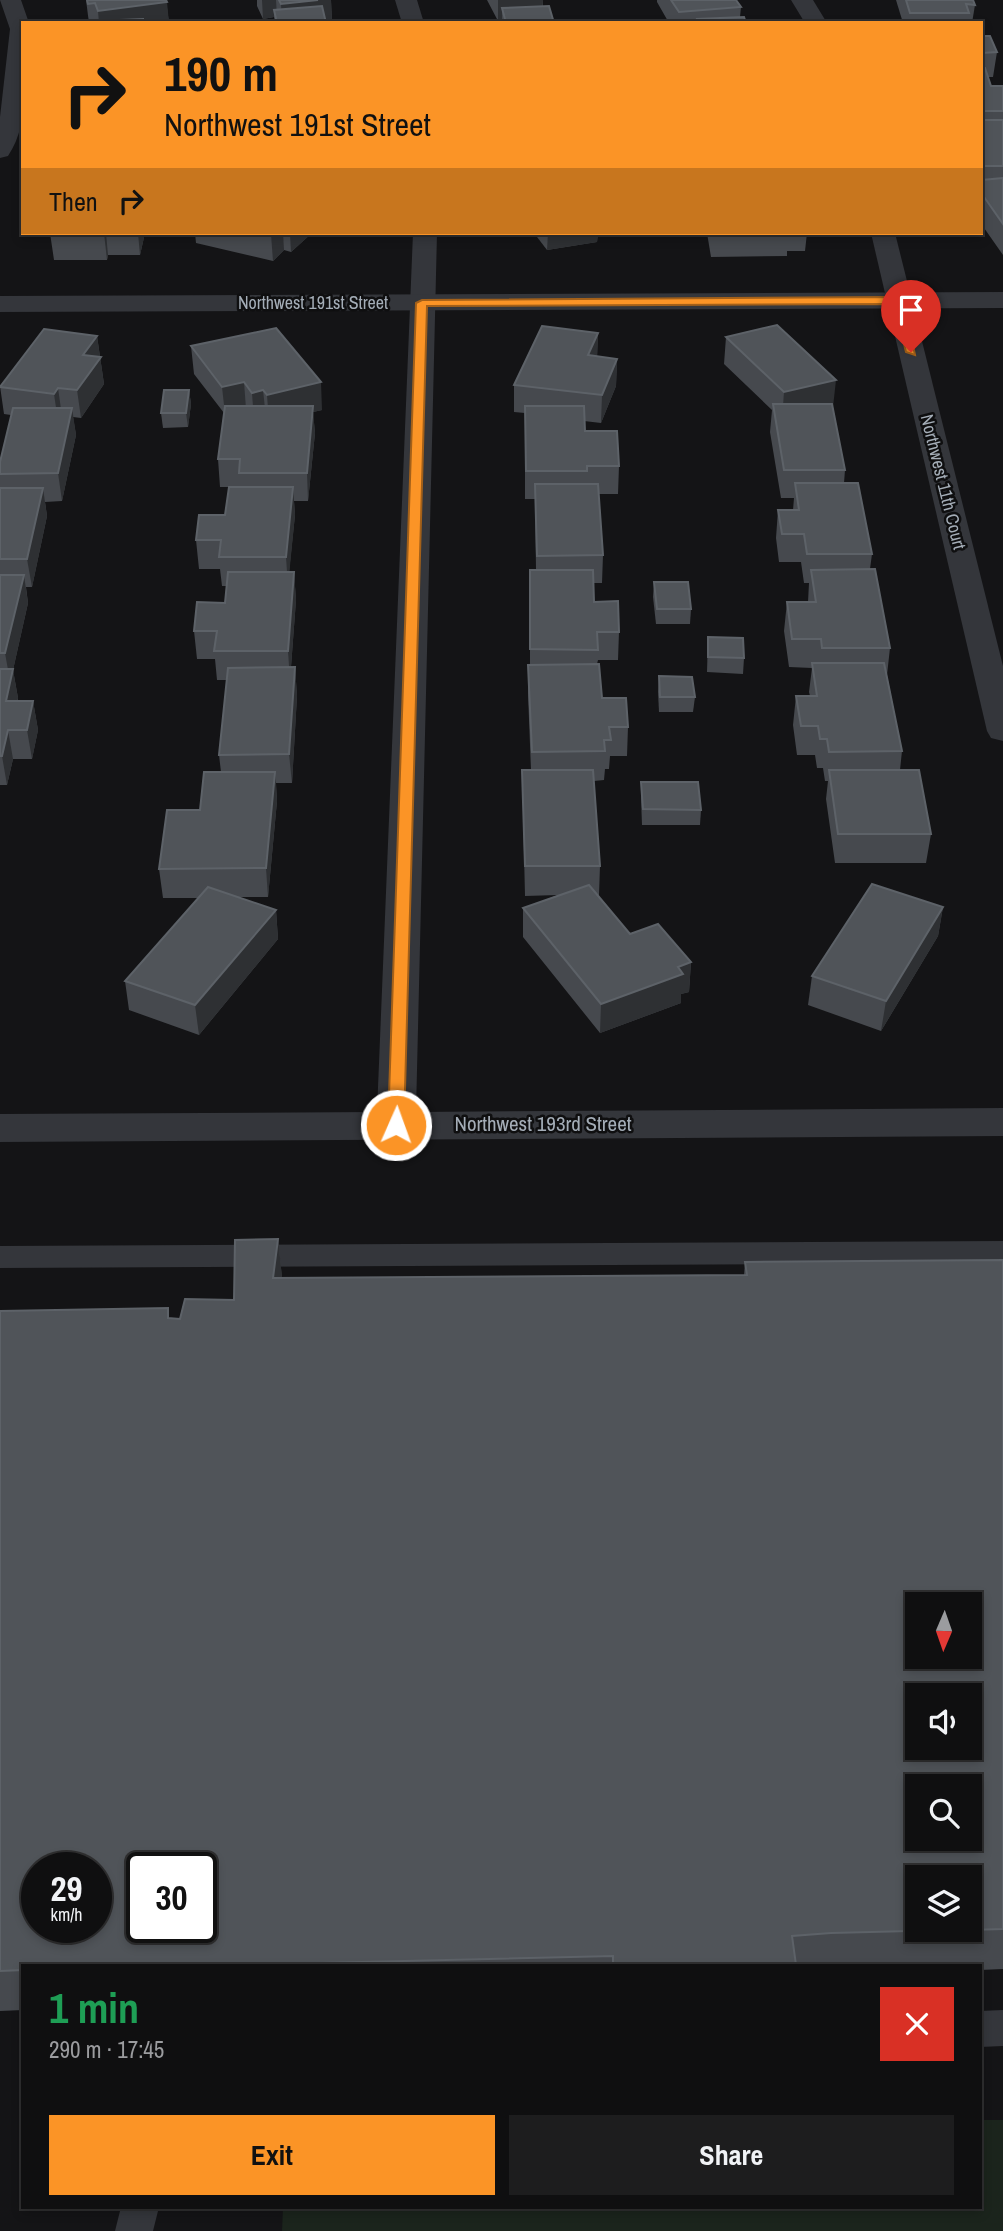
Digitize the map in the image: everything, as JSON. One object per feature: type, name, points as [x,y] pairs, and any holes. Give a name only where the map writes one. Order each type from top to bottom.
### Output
[{"type":"street","points":[[0,151],[13,113],[21,29],[10,0]]},
{"type":"street","points":[[406,0],[412,21]]},
{"type":"street","points":[[802,0],[815,21]]},
{"type":"street","points":[[396,1125],[425,235]]},
{"type":"street","name":"Northwest 11th Court","points":[[883,235],[1003,731]]},
{"type":"street","name":"Northwest 191st Street","points":[[0,304],[1003,300]]},
{"type":"street","name":"Northwest 193rd Street","points":[[0,1128],[1003,1122]]},
{"type":"lane","points":[[0,1257],[1003,1252]]},
{"type":"lane","points":[[982,2029],[1003,2028]]},
{"type":"lane","points":[[134,2231],[140,2209]]},
{"type":"shaded area","points":[[982,2120],[1003,2120],[1003,2231],[282,2231],[283,2209],[982,2209]]},
{"type":"building","points":[[87,0],[167,2],[98,11],[95,3],[88,4]]},
{"type":"building","points":[[279,0],[318,0],[281,4]]},
{"type":"building","points":[[671,0],[736,0],[741,7],[679,12]]},
{"type":"building","points":[[906,0],[973,0],[975,5],[966,4],[969,13],[910,13]]},
{"type":"building","points":[[322,6],[326,21],[277,21],[274,10]]},
{"type":"building","points":[[549,6],[553,21],[505,21],[502,8]]},
{"type":"building","points":[[744,17],[745,21],[698,21]]},
{"type":"building","points":[[143,19],[143,21],[95,21]]},
{"type":"building","points":[[983,36],[990,36],[997,52],[983,53]]},
{"type":"building","points":[[983,68],[991,86],[1003,86],[1003,111],[983,111]]},
{"type":"building","points":[[983,120],[1003,120],[1003,166],[983,166]]},
{"type":"building","points":[[1003,178],[1003,224],[983,195],[983,180]]},
{"type":"building","points":[[777,325],[836,380],[784,392],[726,337]]},
{"type":"building","points":[[542,326],[598,333],[588,355],[617,359],[602,395],[514,385]]},
{"type":"building","points":[[276,328],[321,382],[267,395],[263,390],[252,393],[244,382],[222,387],[191,346]]},
{"type":"building","points":[[44,329],[97,336],[83,355],[101,357],[77,390],[58,388],[54,394],[0,387]]},
{"type":"building","points":[[164,390],[189,390],[186,413],[161,413]]},
{"type":"building","points":[[773,404],[832,404],[845,470],[784,470]]},
{"type":"building","points":[[225,406],[313,406],[307,473],[239,473],[240,459],[218,459]]},
{"type":"building","points":[[525,406],[584,406],[585,431],[617,431],[619,466],[587,466],[587,471],[526,471]]},
{"type":"building","points":[[13,408],[72,408],[58,473],[0,474],[0,462]]},
{"type":"building","points":[[795,483],[858,483],[872,554],[807,554],[804,534],[782,534],[778,510],[799,510]]},
{"type":"building","points":[[535,484],[598,484],[603,555],[537,556]]},
{"type":"building","points":[[229,487],[293,487],[286,557],[219,557],[221,540],[196,540],[199,515],[225,515]]},
{"type":"building","points":[[0,488],[43,488],[27,559],[0,559]]},
{"type":"building","points":[[875,569],[890,648],[822,648],[821,639],[792,639],[787,602],[816,602],[811,570]]},
{"type":"building","points":[[530,570],[593,570],[594,602],[618,601],[619,632],[597,632],[598,650],[530,649]]},
{"type":"building","points":[[228,572],[294,572],[288,651],[214,651],[217,631],[194,631],[197,602],[225,603]]},
{"type":"building","points":[[0,575],[24,575],[5,653],[0,653]]},
{"type":"building","points":[[654,582],[688,582],[691,609],[657,609]]},
{"type":"building","points":[[708,637],[743,638],[744,658],[708,657]]},
{"type":"building","points":[[812,663],[884,663],[902,751],[829,752],[827,739],[820,739],[818,726],[801,726],[796,696],[817,696]]},
{"type":"building","points":[[599,664],[602,698],[626,698],[628,727],[609,727],[611,740],[604,740],[605,751],[532,752],[528,665]]},
{"type":"building","points":[[295,667],[289,754],[219,755],[228,668]]},
{"type":"building","points":[[0,669],[13,669],[6,701],[33,701],[27,730],[8,730],[2,756],[0,756]]},
{"type":"building","points":[[659,676],[692,677],[695,697],[660,697]]},
{"type":"building","points":[[522,770],[593,770],[600,866],[525,866]]},
{"type":"building","points":[[829,770],[919,770],[931,834],[838,834]]},
{"type":"building","points":[[204,772],[275,772],[266,868],[159,869],[167,810],[200,810]]},
{"type":"building","points":[[641,782],[698,782],[701,810],[643,809]]},
{"type":"building","points":[[872,884],[943,907],[886,1001],[812,976]]},
{"type":"building","points":[[589,885],[630,934],[658,924],[691,962],[678,967],[683,974],[601,1004],[523,908]]},
{"type":"building","points":[[208,887],[276,910],[195,1005],[125,981]]},
{"type":"building","points":[[278,1239],[273,1278],[747,1275],[745,1262],[1003,1260],[1003,1929],[982,1930],[982,1865],[905,1865],[905,1931],[792,1936],[796,1964],[613,1964],[613,1956],[275,1964],[21,1964],[21,1970],[0,1971],[0,1311],[168,1308],[168,1318],[180,1319],[185,1299],[234,1300],[235,1240]]},
{"type":"route","points":[[396,1125],[422,303],[899,300],[911,352]]}]
